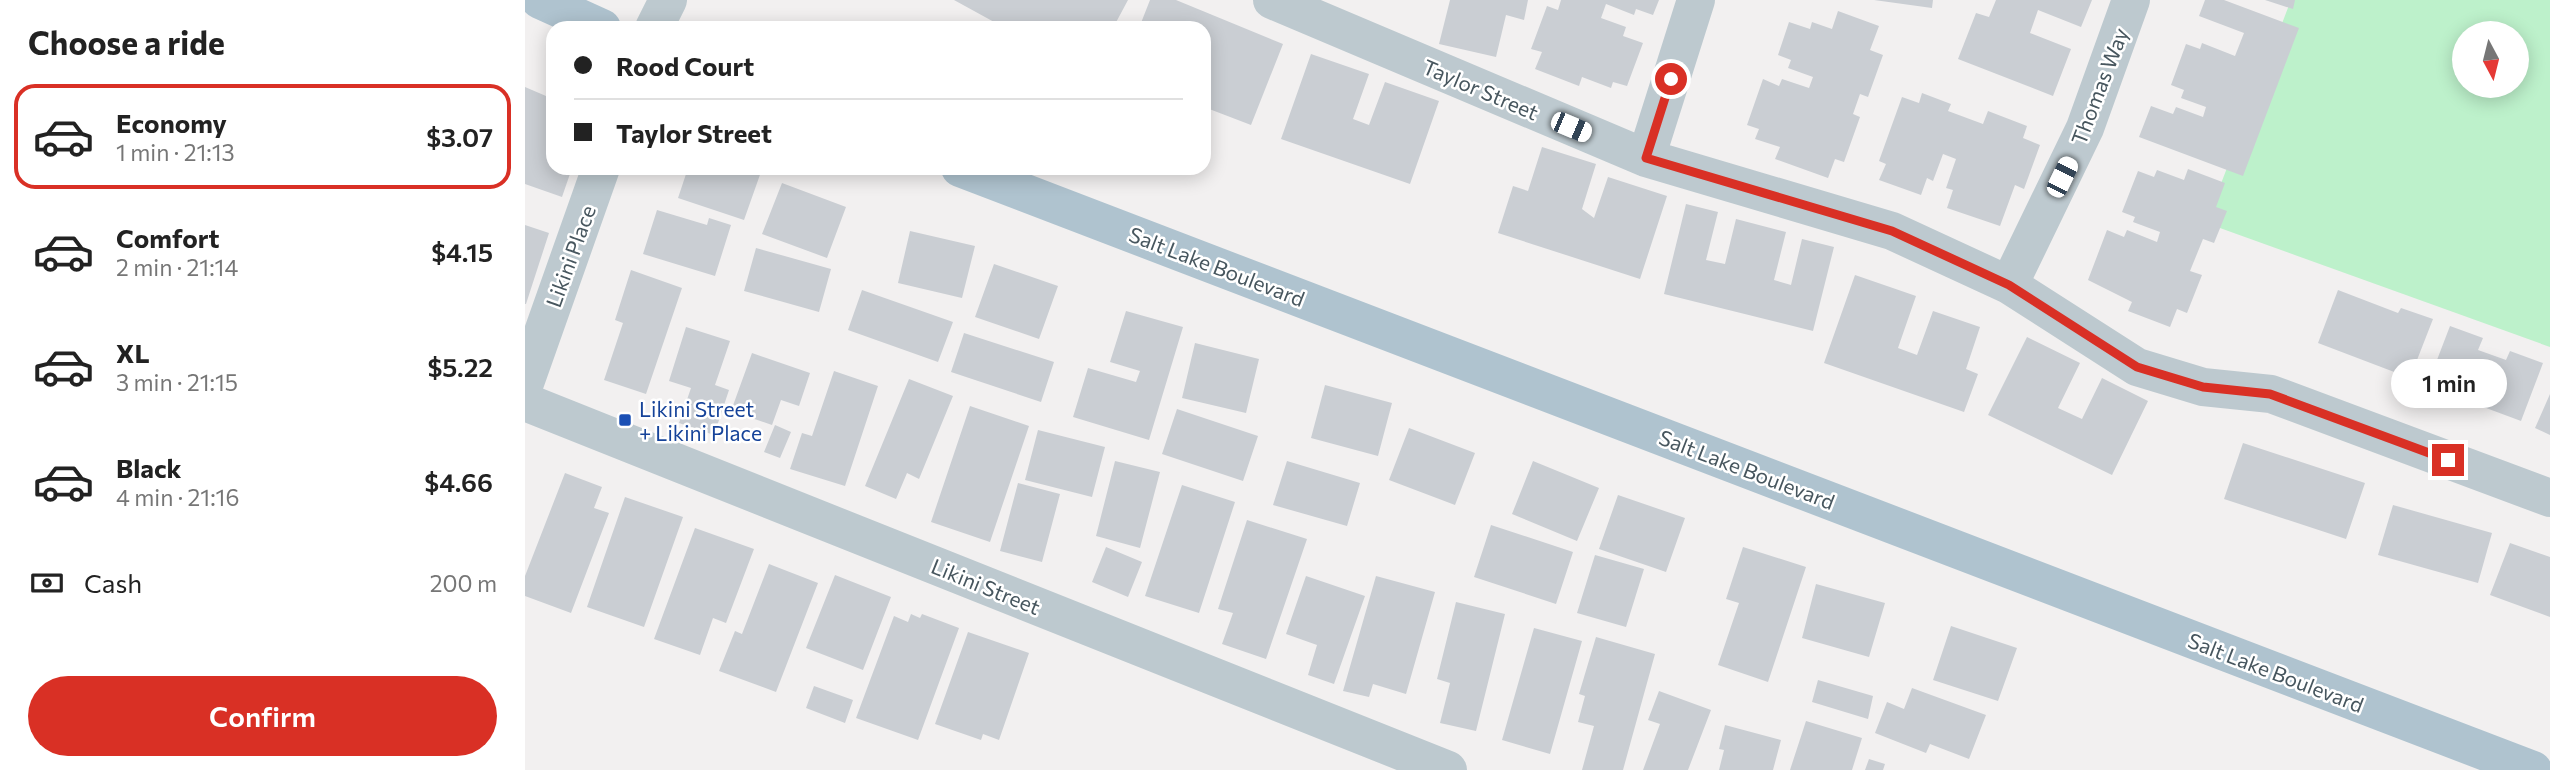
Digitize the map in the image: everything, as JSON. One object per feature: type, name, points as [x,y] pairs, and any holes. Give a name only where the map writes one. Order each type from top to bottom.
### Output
[{"type":"main road","points":[[540,0],[586,21]]},
{"type":"main road","name":"Salt Lake Boulevard","points":[[978,175],[2533,770]]},
{"type":"street","points":[[658,21],[668,0]]},
{"type":"street","name":"Taylor Street","points":[[1272,0],[1646,158],[1892,231],[2009,285],[2137,367],[2203,387],[2270,394],[2550,498]]},
{"type":"street","points":[[1646,158],[1696,0]]},
{"type":"street","name":"Thomas Way","points":[[2009,285],[2085,128],[2131,0]]},
{"type":"street","name":"Likini Place","points":[[525,383],[599,175]]},
{"type":"street","name":"Likini Street","points":[[525,402],[1448,770]]},
{"type":"green space","points":[[2291,0],[2550,0],[2550,347],[2206,223]]},
{"type":"building","points":[[954,0],[1128,0],[1117,21],[992,21]]},
{"type":"building","points":[[1150,0],[1176,0],[1283,44],[1251,125],[1211,110],[1211,21],[1142,21]]},
{"type":"building","points":[[1450,0],[1528,0],[1524,20],[1506,15],[1496,57],[1439,44]]},
{"type":"building","points":[[1561,0],[1659,0],[1653,15],[1636,9],[1634,15],[1606,4],[1601,18],[1626,27],[1623,36],[1643,43],[1627,86],[1613,82],[1611,88],[1582,77],[1579,86],[1535,69],[1542,52],[1531,49],[1547,6],[1558,10]]},
{"type":"building","points":[[1874,0],[1933,0],[1932,8]]},
{"type":"building","points":[[1996,0],[2092,0],[2081,27],[2038,10],[2030,33],[2071,49],[2053,96],[1958,59],[1976,13],[1989,17]]},
{"type":"building","points":[[2205,0],[2224,0],[2299,28],[2243,176],[2139,137],[2151,106],[2173,114],[2176,107],[2203,117],[2206,107],[2181,98],[2184,90],[2171,85],[2186,44],[2200,49],[2202,43],[2235,56],[2244,33],[2199,16]]},
{"type":"building","points":[[2265,0],[2295,0],[2293,9]]},
{"type":"building","points":[[1838,11],[1879,26],[1870,50],[1883,55],[1868,97],[1860,94],[1853,114],[1860,117],[1844,162],[1835,159],[1828,178],[1775,159],[1780,147],[1755,139],[1759,129],[1747,125],[1763,79],[1779,86],[1782,79],[1809,88],[1813,77],[1788,68],[1791,60],[1778,55],[1789,22],[1810,29],[1812,22],[1832,29]]},
{"type":"building","points":[[1311,54],[1369,74],[1353,119],[1369,125],[1385,82],[1439,101],[1410,184],[1281,139]]},
{"type":"building","points":[[525,87],[546,96],[546,175],[570,175],[562,197],[525,184]]},
{"type":"building","points":[[1922,93],[1951,104],[1948,111],[1983,124],[1988,111],[2027,126],[2023,138],[2040,145],[2024,189],[2015,185],[2000,226],[1947,208],[1953,190],[1946,188],[1956,159],[1943,154],[1933,181],[1927,178],[1921,195],[1879,180],[1886,164],[1879,161],[1902,97],[1919,103]]},
{"type":"building","points":[[1542,147],[1596,164],[1582,209],[1594,218],[1608,177],[1667,196],[1640,279],[1498,233],[1513,186],[1528,191]]},
{"type":"building","points":[[2188,169],[2225,183],[2216,207],[2227,211],[2214,243],[2203,239],[2190,271],[2202,275],[2187,313],[2177,309],[2170,327],[2128,311],[2132,302],[2088,280],[2107,230],[2124,237],[2127,230],[2157,242],[2160,232],[2133,222],[2135,217],[2122,212],[2138,171],[2154,177],[2157,170],[2184,180]]},
{"type":"building","points":[[686,175],[760,175],[744,220],[678,198]]},
{"type":"building","points":[[782,183],[846,207],[827,258],[762,234]]},
{"type":"building","points":[[1686,204],[1718,212],[1706,260],[1725,264],[1736,219],[1786,232],[1774,280],[1791,285],[1802,239],[1834,247],[1813,331],[1664,294]]},
{"type":"building","points":[[657,210],[707,225],[709,218],[731,225],[715,276],[643,254]]},
{"type":"building","points":[[525,225],[549,233],[526,304],[525,304]]},
{"type":"building","points":[[910,231],[975,246],[962,298],[898,283]]},
{"type":"building","points":[[756,248],[831,269],[819,312],[744,291]]},
{"type":"building","points":[[994,264],[1058,286],[1039,339],[975,317]]},
{"type":"building","points":[[631,270],[682,288],[646,394],[604,380],[623,323],[615,320]]},
{"type":"building","points":[[1855,275],[1916,296],[1898,348],[1917,355],[1933,311],[1980,327],[1966,369],[1978,374],[1964,412],[1824,363]]},
{"type":"building","points":[[862,290],[953,322],[938,362],[848,330]]},
{"type":"building","points":[[2338,290],[2398,313],[2401,308],[2433,319],[2410,378],[2318,343]]},
{"type":"building","points":[[1126,311],[1183,327],[1149,440],[1073,417],[1088,368],[1136,382],[1140,371],[1110,362]]},
{"type":"building","points":[[2450,326],[2483,338],[2478,350],[2506,360],[2510,351],[2543,363],[2521,421],[2427,386]]},
{"type":"building","points":[[686,327],[730,341],[715,385],[729,390],[714,435],[679,423],[691,388],[669,381]]},
{"type":"building","points":[[964,333],[1054,362],[1041,402],[951,372]]},
{"type":"building","points":[[2027,337],[2080,363],[2058,408],[2082,419],[2102,378],[2148,401],[2112,475],[1988,415]]},
{"type":"building","points":[[1195,343],[1259,359],[1246,413],[1182,398]]},
{"type":"building","points":[[752,353],[810,373],[799,406],[781,400],[772,425],[731,411]]},
{"type":"building","points":[[834,371],[878,386],[845,486],[790,469],[802,433],[812,436]]},
{"type":"building","points":[[909,379],[953,396],[919,479],[907,473],[896,499],[865,486]]},
{"type":"building","points":[[1325,385],[1392,403],[1378,456],[1311,438]]},
{"type":"building","points":[[2550,394],[2550,435],[2535,428]]},
{"type":"building","points":[[970,406],[1029,426],[990,542],[931,522]]},
{"type":"building","points":[[1177,409],[1258,436],[1243,481],[1162,454]]},
{"type":"building","points":[[775,425],[791,432],[780,458],[764,452]]},
{"type":"building","points":[[1409,428],[1475,453],[1455,505],[1389,480]]},
{"type":"building","points":[[1038,430],[1105,447],[1092,497],[1025,480]]},
{"type":"building","points":[[2243,443],[2365,483],[2346,539],[2224,499]]},
{"type":"building","points":[[1115,461],[1160,472],[1140,548],[1096,536]]},
{"type":"building","points":[[1287,461],[1360,483],[1347,526],[1273,505]]},
{"type":"building","points":[[1533,461],[1599,488],[1577,541],[1512,514]]},
{"type":"building","points":[[565,473],[602,487],[594,508],[609,513],[571,613],[525,596],[525,576]]},
{"type":"building","points":[[1018,483],[1060,494],[1042,562],[1000,551]]},
{"type":"building","points":[[1182,485],[1235,502],[1199,613],[1145,596]]},
{"type":"building","points":[[1618,495],[1685,518],[1666,572],[1599,549]]},
{"type":"building","points":[[625,497],[683,517],[644,627],[587,607]]},
{"type":"building","points":[[2393,505],[2492,533],[2478,583],[2378,555]]},
{"type":"building","points":[[1247,520],[1307,539],[1266,659],[1222,644],[1233,613],[1218,609]]},
{"type":"building","points":[[1491,525],[1573,552],[1556,604],[1474,577]]},
{"type":"building","points":[[695,528],[754,549],[726,623],[713,618],[700,655],[654,639]]},
{"type":"building","points":[[2510,543],[2550,557],[2550,617],[2490,595]]},
{"type":"building","points":[[1106,547],[1142,562],[1128,597],[1092,582]]},
{"type":"building","points":[[1743,547],[1806,567],[1768,682],[1718,665],[1739,603],[1726,599]]},
{"type":"building","points":[[1595,555],[1644,569],[1626,627],[1577,613]]},
{"type":"building","points":[[769,564],[818,583],[776,692],[719,671],[735,631],[742,634]]},
{"type":"building","points":[[835,575],[891,597],[863,670],[806,648]]},
{"type":"building","points":[[1306,576],[1365,596],[1334,684],[1308,675],[1317,645],[1286,634]]},
{"type":"building","points":[[1376,576],[1435,592],[1406,694],[1373,684],[1369,697],[1343,691]]},
{"type":"building","points":[[1816,584],[1885,603],[1869,657],[1802,638]]},
{"type":"building","points":[[1456,602],[1505,614],[1476,731],[1440,723],[1450,683],[1437,679]]},
{"type":"building","points":[[911,614],[920,618],[922,614],[959,628],[918,740],[856,718],[894,616],[908,622]]},
{"type":"building","points":[[1951,626],[2017,648],[1998,701],[1933,680]]},
{"type":"building","points":[[1534,628],[1582,641],[1550,754],[1502,740]]},
{"type":"building","points":[[968,632],[1029,653],[999,740],[983,734],[981,740],[935,724]]},
{"type":"building","points":[[1596,637],[1655,654],[1623,770],[1582,770],[1594,726],[1578,722],[1585,696],[1579,694]]},
{"type":"building","points":[[1818,680],[1873,696],[1868,719],[1812,702]]},
{"type":"building","points":[[814,686],[853,700],[845,723],[806,708]]},
{"type":"building","points":[[1912,688],[1986,715],[1969,759],[1930,744],[1926,753],[1875,733],[1887,702],[1904,709]]},
{"type":"building","points":[[1659,691],[1711,710],[1688,770],[1643,770],[1660,724],[1648,720]]},
{"type":"building","points":[[1806,721],[1862,738],[1852,770],[1790,770]]},
{"type":"building","points":[[1725,725],[1781,740],[1773,770],[1719,770],[1724,750],[1719,749]]},
{"type":"building","points":[[1869,759],[1885,764],[1883,770],[1865,770]]},
{"type":"place","name":"Likini Street + Likini Place","points":[[625,420]]},
{"type":"route","points":[[1671,79],[1646,158],[1731,186],[1892,231],[2009,285],[2137,367],[2203,387],[2270,394],[2448,460]]}]
